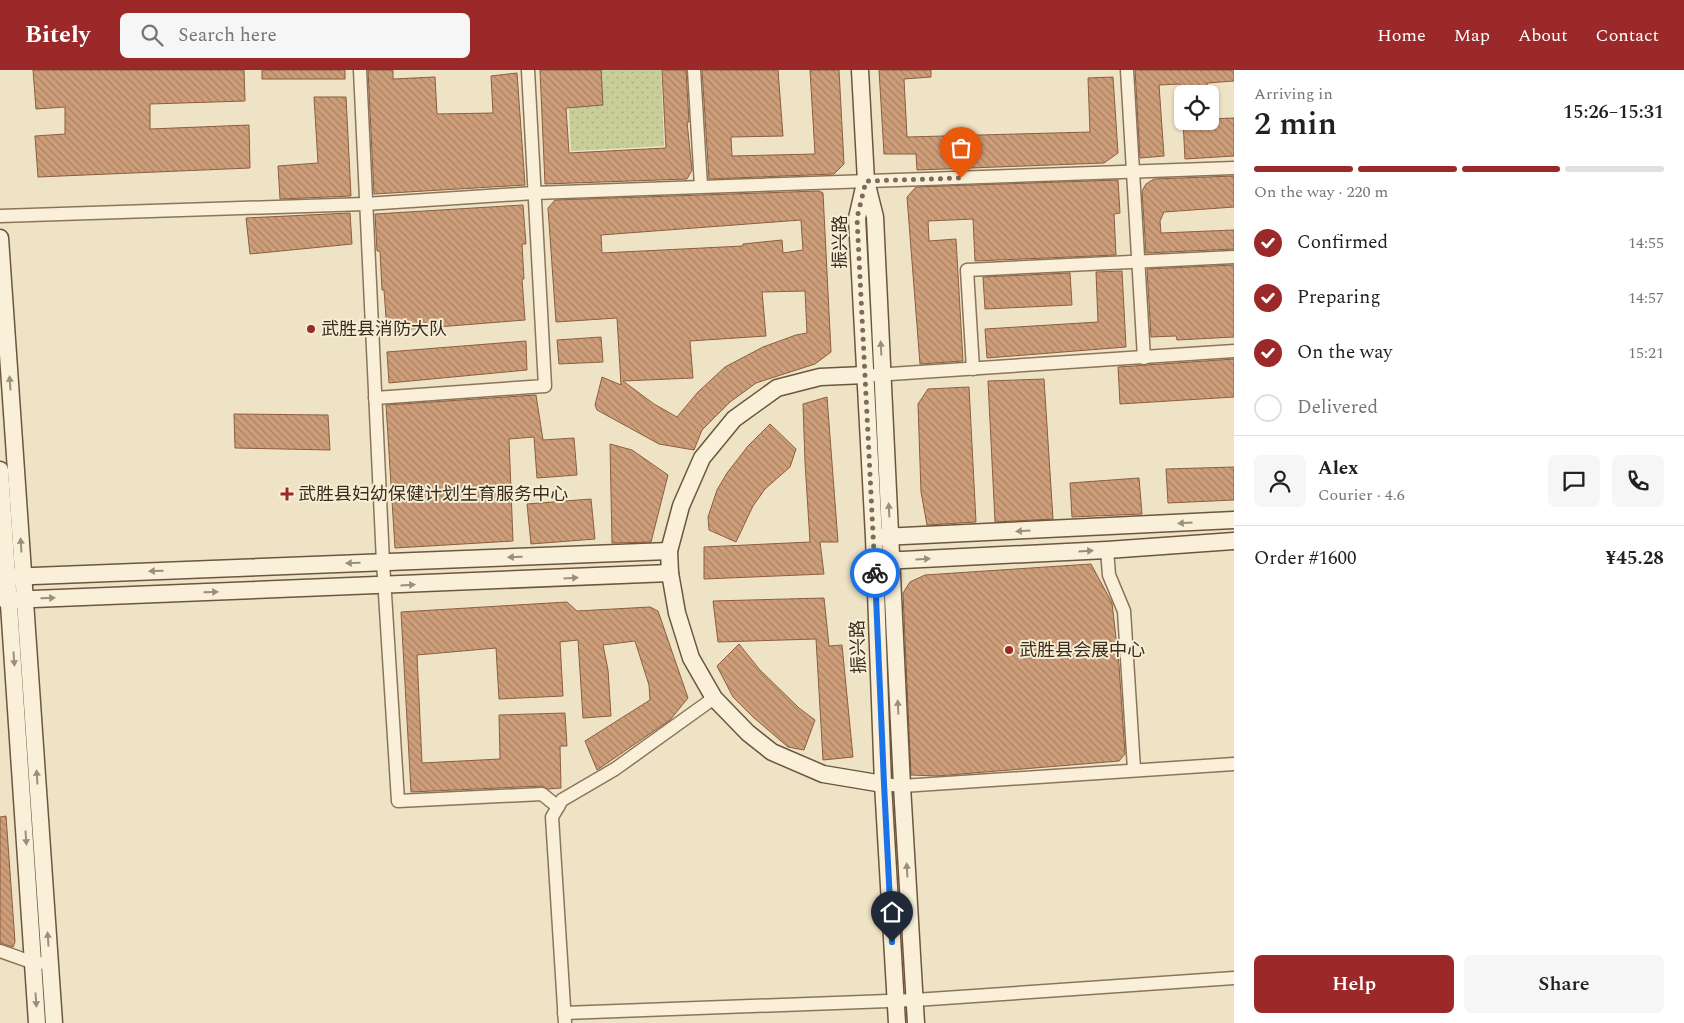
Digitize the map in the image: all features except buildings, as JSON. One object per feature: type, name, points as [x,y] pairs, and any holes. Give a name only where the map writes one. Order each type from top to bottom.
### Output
[{"type":"main road","name":"振兴路","points":[[860,70],[866,181],[875,217],[902,786],[916,1023]]},
{"type":"main road","name":"振兴路","points":[[866,181],[857,218],[897,1023]]},
{"type":"main road","points":[[0,238],[10,576]]},
{"type":"main road","points":[[865,375],[820,377],[777,388],[734,420],[702,458],[681,506],[669,551],[670,573],[677,613],[691,658],[714,698],[748,733],[772,752],[823,774],[884,784]]},
{"type":"main road","points":[[0,470],[50,964],[54,1023]]},
{"type":"main road","points":[[874,537],[891,538],[1234,520]]},
{"type":"main road","points":[[875,561],[1106,550],[1234,541]]},
{"type":"main road","points":[[10,576],[669,551]]},
{"type":"main road","points":[[12,599],[384,586],[670,573]]},
{"type":"main road","points":[[12,599],[37,1023]]},
{"type":"street","points":[[360,70],[384,586],[398,801],[542,794],[558,807]]},
{"type":"street","points":[[375,398],[545,386],[528,70]]},
{"type":"street","points":[[694,70],[701,186]]},
{"type":"street","points":[[1127,70],[1144,358]]},
{"type":"street","points":[[0,216],[365,204],[534,193],[701,186],[1234,168]]},
{"type":"street","points":[[973,369],[967,270],[1234,257]]},
{"type":"street","points":[[865,375],[1234,351]]},
{"type":"street","points":[[1106,550],[1109,576],[1124,611],[1134,769]]},
{"type":"street","points":[[714,698],[614,769],[562,800],[552,817],[565,1018],[915,1000],[1234,978]]},
{"type":"street","points":[[884,784],[902,786],[1134,769],[1234,764]]},
{"type":"street","points":[[0,951],[34,963],[50,964]]},
{"type":"green space","points":[[567,70],[661,70],[664,146],[571,151]]},
{"type":"way so far","points":[[875,573],[857,218],[866,181],[961,178]]},
{"type":"place","name":"武胜县消防大队","points":[[311,329]]},
{"type":"place","name":"武胜县妇幼保健计划生育服务中心","points":[[287,494]]},
{"type":"place","name":"武胜县会展中心","points":[[1009,650]]},
{"type":"route","points":[[875,573],[892,942]]}]
